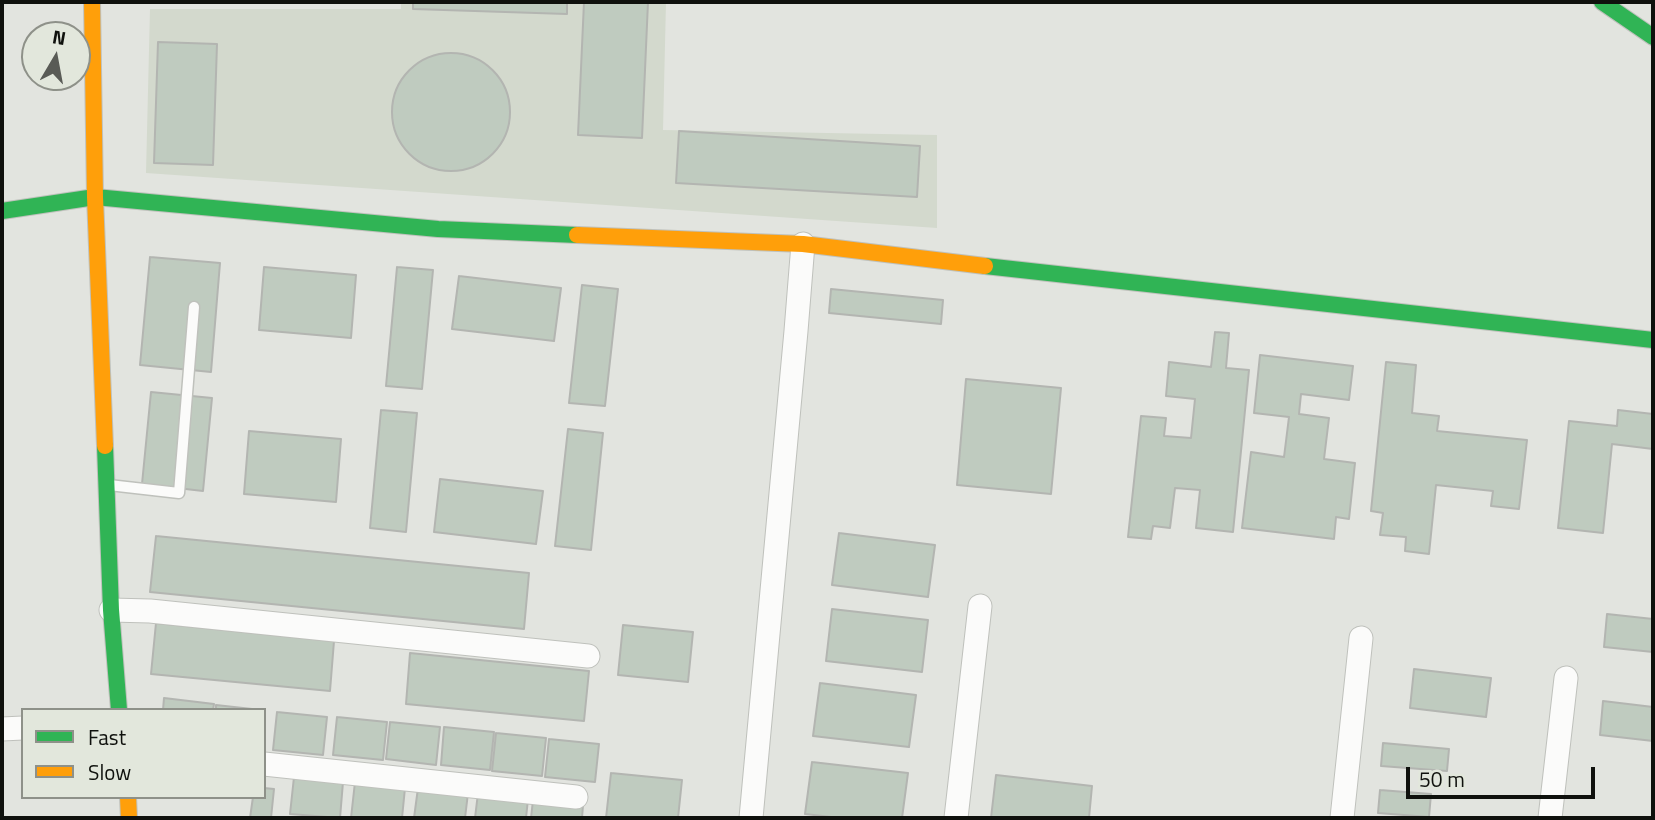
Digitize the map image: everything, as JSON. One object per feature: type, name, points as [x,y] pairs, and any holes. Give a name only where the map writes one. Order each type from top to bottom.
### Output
[{"type":"street","points":[[92,2],[95,197],[111,610],[119,708]]},
{"type":"street","points":[[1602,2],[1653,37]]},
{"type":"street","points":[[2,211],[95,197],[438,229],[803,244],[1653,340]]},
{"type":"street","points":[[751,818],[803,244]]},
{"type":"street","points":[[956,818],[980,606]]},
{"type":"street","points":[[111,610],[150,611],[588,656]]},
{"type":"street","points":[[1342,818],[1361,638]]},
{"type":"street","points":[[1550,818],[1566,678]]},
{"type":"street","points":[[2,729],[21,728]]},
{"type":"street","points":[[266,764],[576,797]]},
{"type":"street","points":[[128,799],[130,818]]},
{"type":"lane","points":[[106,485],[179,493],[194,307]]},
{"type":"shaded area","points":[[401,2],[666,2],[663,130],[937,135],[937,228],[146,173],[150,9],[401,9]]},
{"type":"building","points":[[171,2],[328,2],[171,3]]},
{"type":"building","points":[[413,2],[567,2],[567,14],[413,9]]},
{"type":"building","points":[[584,2],[648,2],[642,138],[578,135]]},
{"type":"building","points":[[158,42],[217,44],[213,165],[154,163]]},
{"type":"building","points":[[451,53],[474,57],[493,70],[506,89],[510,112],[506,135],[493,154],[474,167],[451,171],[428,167],[409,154],[396,135],[392,112],[396,89],[409,70],[428,57]]},
{"type":"building","points":[[679,131],[920,146],[917,197],[676,183]]},
{"type":"building","points":[[150,257],[220,263],[211,372],[140,365]]},
{"type":"building","points":[[264,267],[356,275],[351,338],[259,330]]},
{"type":"building","points":[[397,267],[433,270],[422,389],[386,386]]},
{"type":"building","points":[[459,276],[561,288],[554,341],[452,329]]},
{"type":"building","points":[[582,285],[618,289],[605,406],[569,403]]},
{"type":"building","points":[[831,289],[943,300],[941,324],[829,313]]},
{"type":"building","points":[[1215,332],[1229,333],[1226,368],[1249,370],[1233,532],[1196,528],[1200,490],[1175,488],[1170,528],[1153,526],[1151,539],[1128,537],[1141,416],[1166,418],[1164,436],[1191,438],[1195,399],[1166,396],[1169,362],[1211,367]]},
{"type":"building","points":[[1260,355],[1353,366],[1349,400],[1301,394],[1299,414],[1329,418],[1324,459],[1355,463],[1349,519],[1336,517],[1334,539],[1242,528],[1251,452],[1284,457],[1289,417],[1254,413]]},
{"type":"building","points":[[1386,362],[1416,365],[1412,413],[1439,416],[1437,431],[1527,440],[1519,509],[1491,506],[1493,491],[1436,485],[1429,554],[1405,551],[1406,537],[1380,535],[1383,513],[1371,511]]},
{"type":"building","points":[[966,379],[1061,388],[1051,494],[957,485]]},
{"type":"building","points":[[151,392],[212,398],[203,491],[142,484]]},
{"type":"building","points":[[381,410],[417,413],[406,532],[370,528]]},
{"type":"building","points":[[1618,410],[1653,414],[1653,449],[1612,444],[1603,533],[1558,528],[1569,421],[1617,426]]},
{"type":"building","points":[[568,429],[603,433],[591,550],[555,546]]},
{"type":"building","points":[[249,431],[341,439],[336,502],[244,494]]},
{"type":"building","points":[[440,479],[543,491],[536,544],[434,532]]},
{"type":"building","points":[[839,533],[935,545],[928,597],[832,585]]},
{"type":"building","points":[[156,536],[529,573],[524,629],[150,592]]},
{"type":"building","points":[[832,609],[928,620],[922,672],[826,661]]},
{"type":"building","points":[[1607,614],[1653,619],[1653,652],[1604,647]]},
{"type":"building","points":[[156,623],[334,641],[330,691],[151,674]]},
{"type":"building","points":[[623,625],[693,632],[688,682],[618,675]]},
{"type":"building","points":[[410,653],[589,671],[584,721],[406,704]]},
{"type":"building","points":[[1414,669],[1491,678],[1486,717],[1410,708]]},
{"type":"building","points":[[820,683],[916,695],[909,747],[813,736]]},
{"type":"building","points":[[164,698],[214,704],[213,708],[163,708]]},
{"type":"building","points":[[1603,701],[1653,707],[1653,741],[1600,735]]},
{"type":"building","points":[[216,705],[243,708],[216,708]]},
{"type":"building","points":[[277,712],[327,717],[323,755],[273,750]]},
{"type":"building","points":[[337,717],[387,722],[383,760],[333,755]]},
{"type":"building","points":[[390,722],[440,727],[436,765],[386,759]]},
{"type":"building","points":[[444,727],[494,732],[490,770],[441,765]]},
{"type":"building","points":[[496,733],[546,738],[542,776],[492,771]]},
{"type":"building","points":[[549,739],[599,744],[595,782],[545,777]]},
{"type":"building","points":[[1383,743],[1449,749],[1447,771],[1381,766]]},
{"type":"building","points":[[812,762],[908,773],[902,818],[840,818],[805,814]]},
{"type":"building","points":[[611,773],[682,780],[678,818],[606,818]]},
{"type":"building","points":[[996,775],[1092,786],[1089,818],[991,818]]},
{"type":"building","points":[[294,777],[343,782],[340,818],[290,814]]},
{"type":"building","points":[[355,782],[405,788],[402,818],[351,818]]},
{"type":"building","points":[[266,788],[274,789],[271,818],[250,818],[253,799],[266,799]]},
{"type":"building","points":[[418,788],[468,793],[465,818],[414,818]]},
{"type":"building","points":[[1380,790],[1431,794],[1429,817],[1378,813]]},
{"type":"building","points":[[478,793],[528,799],[526,818],[475,818]]},
{"type":"building","points":[[533,800],[583,805],[582,818],[531,818]]},
{"type":"traffic: fast","points":[[1602,2],[1653,37]]},
{"type":"traffic: fast","points":[[2,211],[95,197],[438,229],[577,235]]},
{"type":"traffic: fast","points":[[985,266],[1653,340]]},
{"type":"traffic: fast","points":[[105,446],[111,610],[119,708]]},
{"type":"traffic: slow","points":[[92,2],[95,197],[105,446]]},
{"type":"traffic: slow","points":[[577,235],[803,244],[985,266]]},
{"type":"traffic: slow","points":[[128,799],[129,818]]}]
